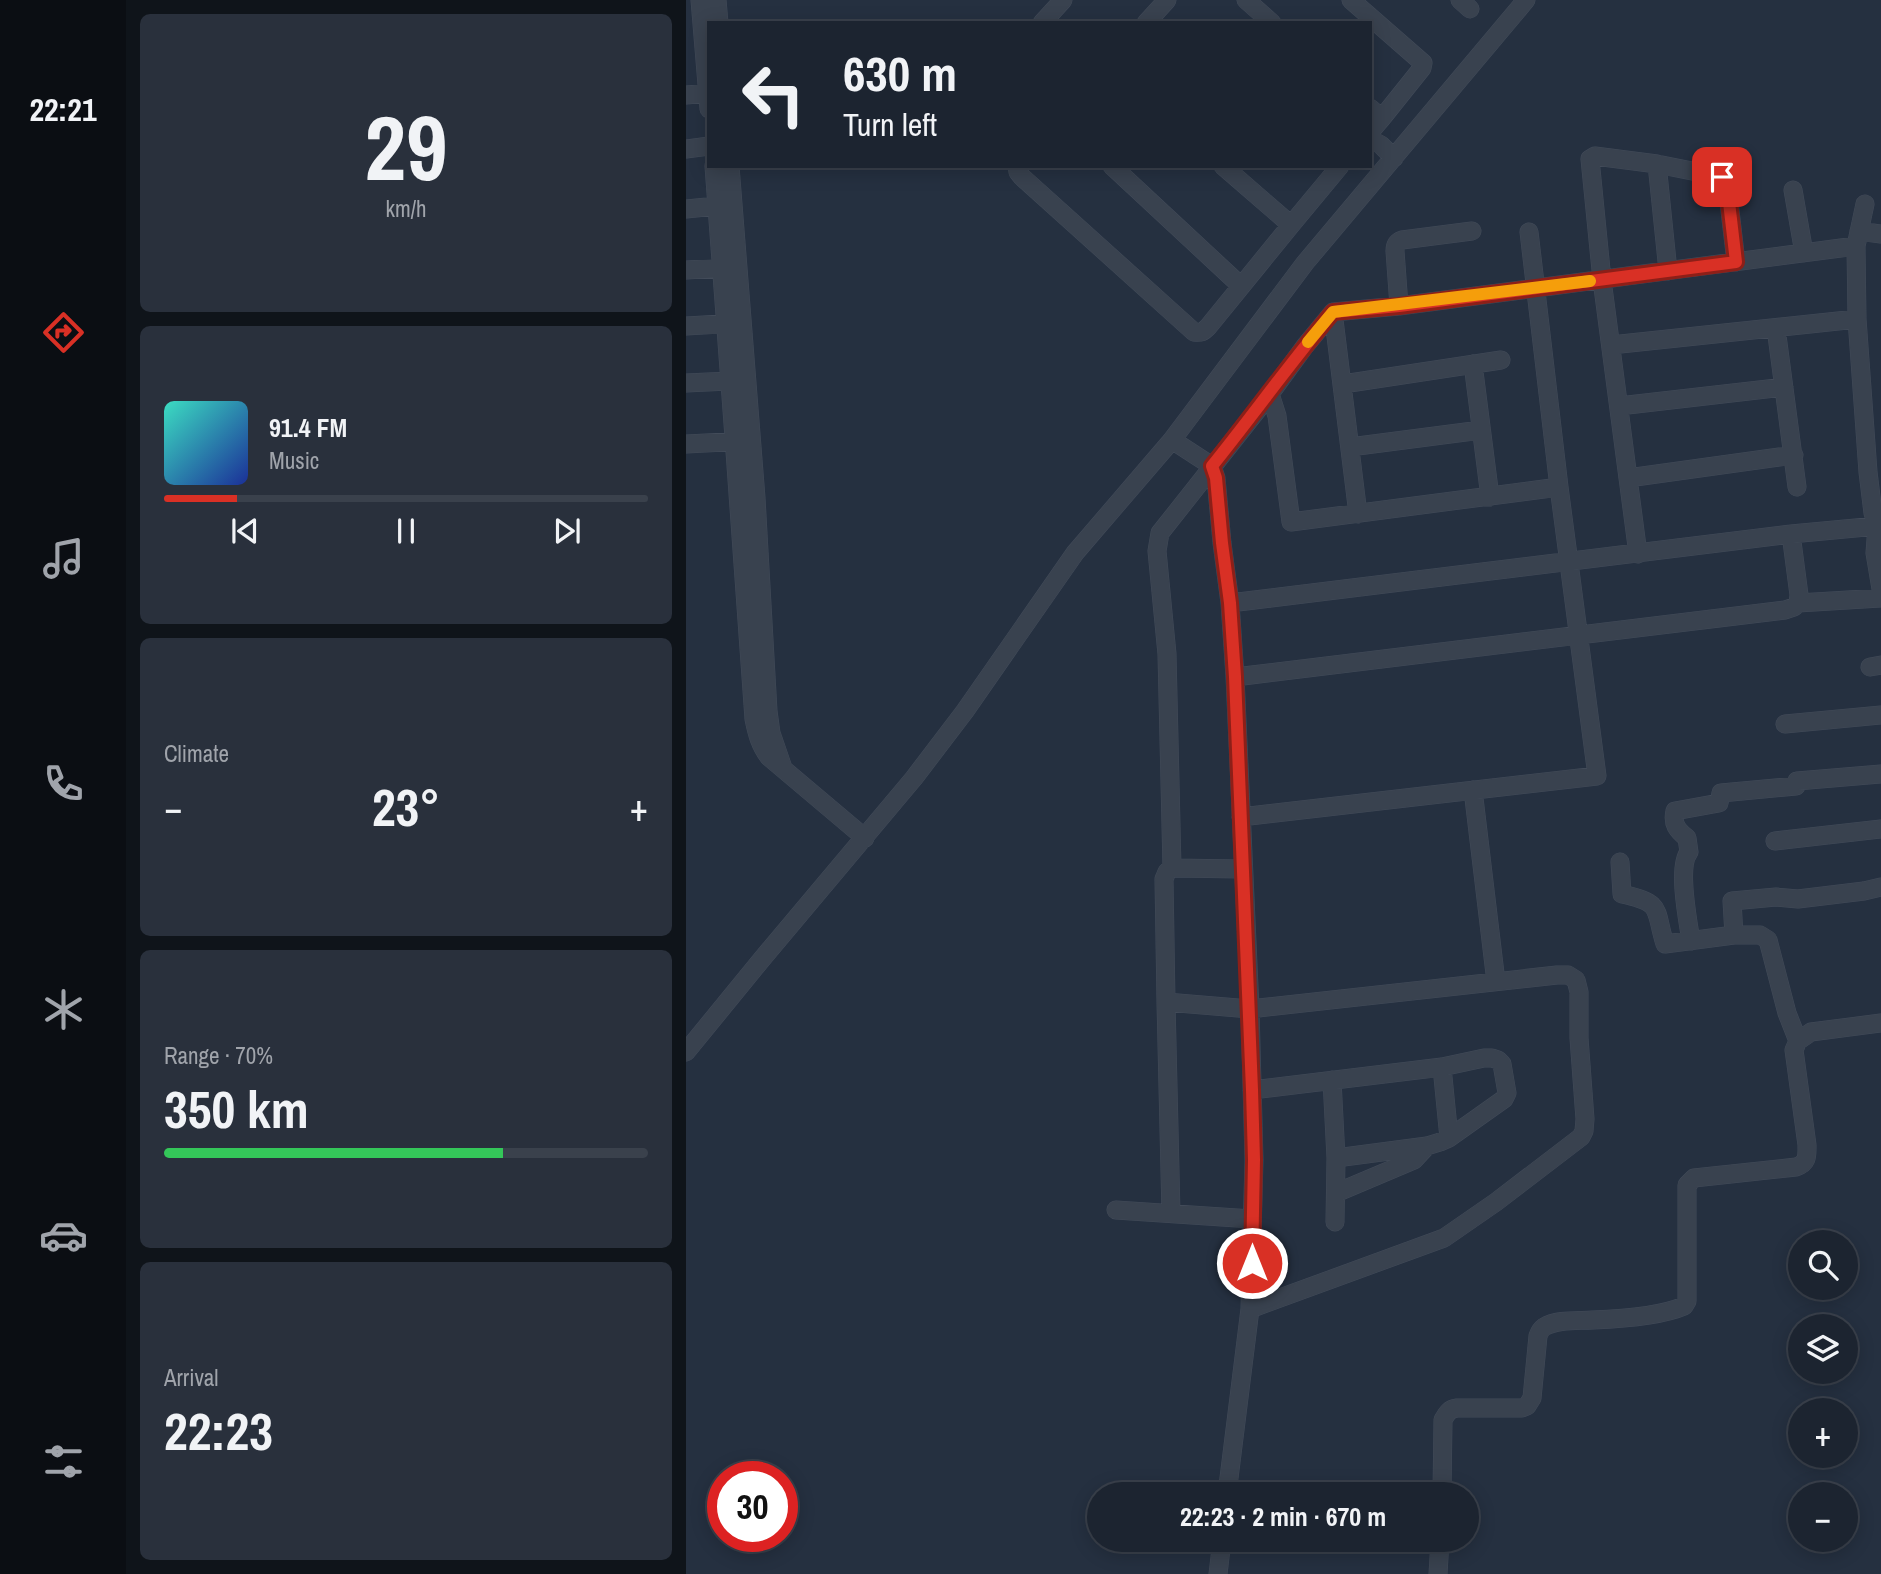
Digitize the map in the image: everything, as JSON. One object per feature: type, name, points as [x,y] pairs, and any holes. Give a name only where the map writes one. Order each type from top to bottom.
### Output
[{"type":"street","points":[[700,0],[694,33],[707,94]]},
{"type":"street","points":[[717,0],[719,21]]},
{"type":"street","points":[[1044,21],[1063,0]]},
{"type":"street","points":[[1246,0],[1270,21]]},
{"type":"street","points":[[1351,0],[1422,62],[1422,68],[1376,113],[1381,146]]},
{"type":"street","points":[[1381,146],[1525,0]]},
{"type":"street","points":[[686,95],[707,99]]},
{"type":"street","points":[[686,149],[707,146]]},
{"type":"street","points":[[1638,554],[1602,280],[1590,159],[1595,156],[1657,164],[1722,177],[1727,185],[1736,262]]},
{"type":"street","points":[[1657,164],[1668,271]]},
{"type":"street","points":[[714,168],[725,205],[734,323],[754,719],[761,747],[769,757],[865,838]]},
{"type":"street","points":[[730,168],[721,268],[734,323],[729,381],[742,441]]},
{"type":"street","points":[[1017,168],[1023,177],[1194,331],[1203,332],[1336,168]]},
{"type":"street","points":[[1114,168],[1241,286]]},
{"type":"street","points":[[1225,168],[1290,225]]},
{"type":"street","points":[[686,1052],[914,778],[965,711],[1075,553],[1172,440],[1305,263],[1367,168]]},
{"type":"street","points":[[1793,190],[1804,253]]},
{"type":"street","points":[[1865,204],[1858,238],[1857,319],[1868,472],[1873,513],[1879,527],[1875,553],[1881,589]]},
{"type":"street","points":[[686,209],[725,205]]},
{"type":"street","points":[[1399,306],[1395,245],[1398,242],[1472,231]]},
{"type":"street","points":[[1241,817],[1597,776],[1529,232]]},
{"type":"street","points":[[1171,1214],[1164,879],[1171,868],[1167,654],[1157,551],[1160,533],[1333,312],[1399,306],[1804,253],[1881,234]]},
{"type":"street","points":[[686,270],[721,268]]},
{"type":"street","points":[[1333,312],[1358,514]]},
{"type":"street","points":[[1611,345],[1857,319]]},
{"type":"street","points":[[686,326],[734,323]]},
{"type":"street","points":[[1776,328],[1797,487]]},
{"type":"street","points":[[1343,384],[1501,360]]},
{"type":"street","points":[[1473,364],[1490,497]]},
{"type":"street","points":[[686,383],[729,381]]},
{"type":"street","points":[[1619,406],[1784,387]]},
{"type":"street","points":[[1270,394],[1276,416],[1292,522],[1559,488]]},
{"type":"street","points":[[1350,447],[1481,430]]},
{"type":"street","points":[[1172,440],[1212,466],[1216,478],[1235,677],[1254,1160],[1250,1309],[1228,1482]]},
{"type":"street","points":[[686,444],[742,441]]},
{"type":"street","points":[[1629,478],[1794,455]]},
{"type":"street","points":[[1230,603],[1791,534],[1879,527]]},
{"type":"street","points":[[1235,677],[1785,610],[1798,603],[1799,595],[1791,534]]},
{"type":"street","points":[[1798,603],[1881,598]]},
{"type":"street","points":[[1785,724],[1881,715]]},
{"type":"street","points":[[1691,941],[1684,899],[1684,858],[1689,852],[1687,838],[1677,830],[1675,811],[1719,803],[1721,793],[1796,786],[1797,781],[1881,774]]},
{"type":"street","points":[[1473,790],[1496,982]]},
{"type":"street","points":[[1775,841],[1881,829]]},
{"type":"street","points":[[1620,862],[1622,894],[1643,898],[1659,912],[1665,944],[1734,935],[1760,935],[1768,940],[1787,1013],[1798,1041]]},
{"type":"street","points":[[1171,868],[1242,869]]},
{"type":"street","points":[[1734,935],[1732,901],[1776,897],[1798,899],[1881,887]]},
{"type":"street","points":[[1166,1002],[1250,1009],[1568,975],[1576,980],[1579,992],[1579,1038],[1586,1119],[1581,1138],[1444,1238],[1250,1309]]},
{"type":"street","points":[[1442,1482],[1443,1420],[1446,1413],[1457,1408],[1527,1406],[1532,1398],[1541,1329],[1569,1321],[1652,1314],[1684,1306],[1688,1301],[1687,1185],[1690,1180],[1803,1164],[1807,1144],[1794,1050],[1798,1041],[1811,1032],[1881,1023]]},
{"type":"street","points":[[1252,1090],[1442,1067],[1484,1058],[1499,1060],[1502,1064],[1507,1082],[1504,1099],[1449,1138],[1427,1146],[1336,1158]]},
{"type":"street","points":[[1442,1067],[1449,1138]]},
{"type":"street","points":[[1332,1080],[1336,1158],[1335,1222]]},
{"type":"street","points":[[1336,1193],[1414,1160],[1427,1146]]},
{"type":"street","points":[[1116,1210],[1252,1219]]},
{"type":"street","points":[[1218,1574],[1221,1552]]},
{"type":"street","points":[[1438,1574],[1439,1552]]},
{"type":"slow traffic","points":[[1308,342],[1333,312],[1590,281]]},
{"type":"route","points":[[1252,1263],[1254,1160],[1250,1009],[1235,677],[1230,603],[1216,478],[1212,466],[1333,312],[1399,306],[1736,262],[1727,185],[1722,177]]}]
